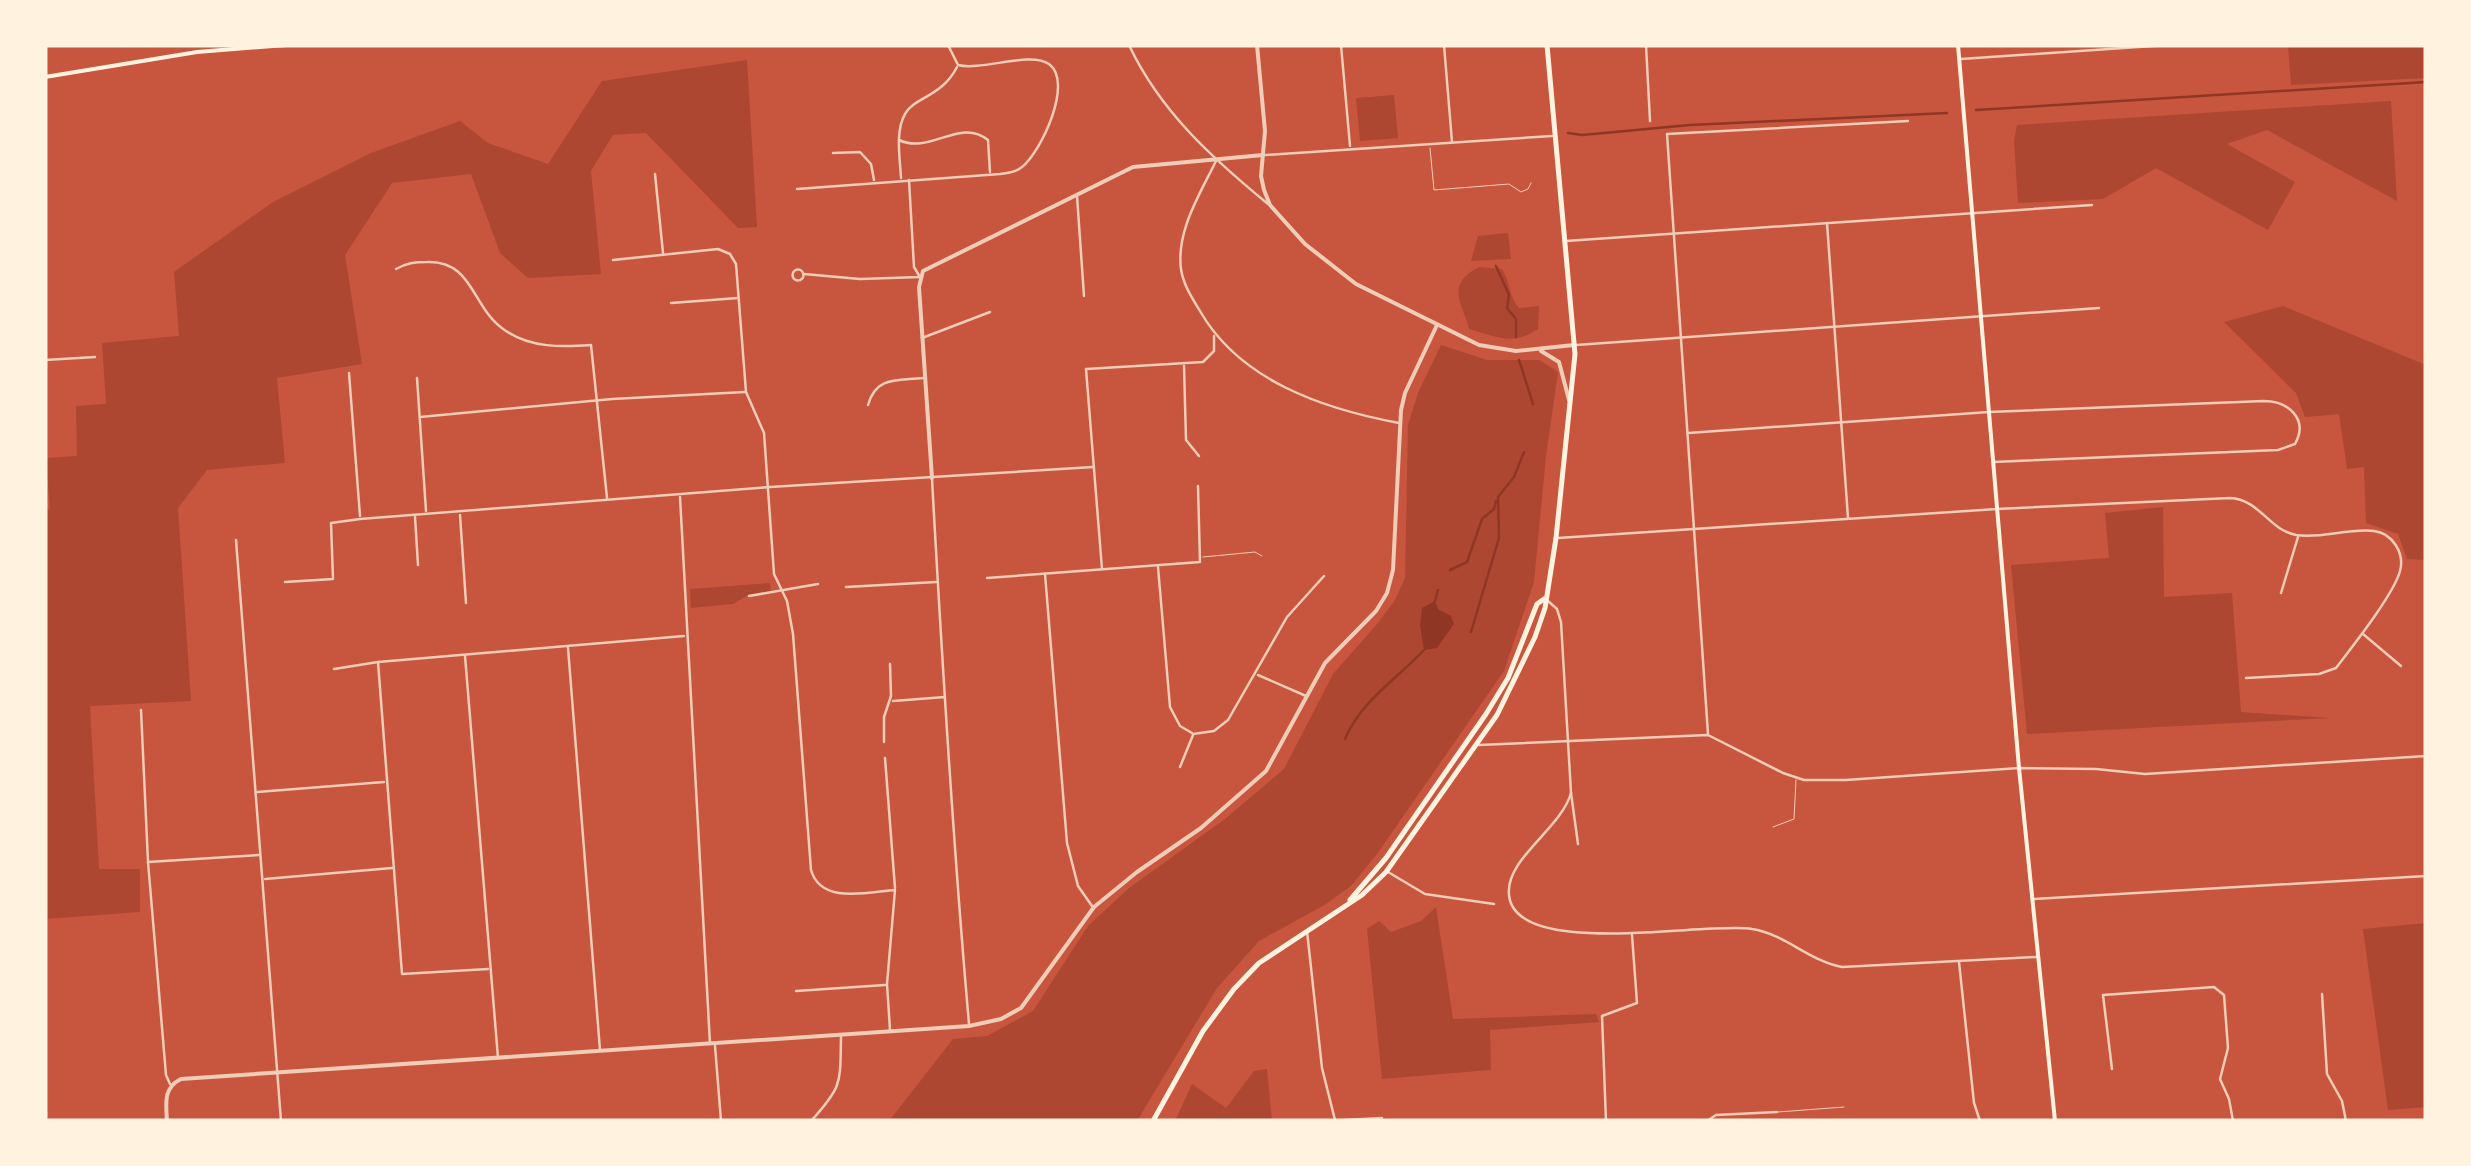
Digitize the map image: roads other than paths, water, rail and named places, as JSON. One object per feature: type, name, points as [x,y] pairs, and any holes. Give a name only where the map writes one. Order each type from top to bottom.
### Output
[{"type":"main road","points":[[45,77],[197,52],[286,45]]},
{"type":"main road","points":[[1153,1121],[1203,1031],[1234,989],[1259,964],[1362,895],[1386,871],[1476,745],[1520,673],[1543,614],[1556,538],[1574,345],[1547,45]]},
{"type":"main road","points":[[1958,45],[2019,768],[2055,1121]]},
{"type":"main road","points":[[1350,900],[1422,809],[1486,714],[1508,678],[1536,604],[1544,599]]},
{"type":"street","points":[[948,45],[958,65]]},
{"type":"street","points":[[1129,45],[1162,100],[1216,162],[1272,207],[1337,271],[1490,349],[1537,349],[2099,308]]},
{"type":"street","points":[[1257,45],[1265,132],[1261,176],[1272,207]]},
{"type":"street","points":[[1341,45],[1350,147]]},
{"type":"street","points":[[1444,45],[1452,142]]},
{"type":"street","points":[[1646,45],[1650,121]]},
{"type":"street","points":[[1960,59],[2168,45]]},
{"type":"street","points":[[797,189],[1017,170],[1030,157],[1053,111],[1060,86],[1058,74],[1045,61],[1034,60],[974,67],[958,65]]},
{"type":"street","points":[[900,179],[900,140],[906,112],[936,94],[958,65]]},
{"type":"street","points":[[1708,736],[1668,134],[1908,121]]},
{"type":"street","points":[[900,140],[911,144],[934,142],[963,131],[979,134],[988,140],[990,174]]},
{"type":"street","points":[[804,274],[860,279],[920,277],[928,268],[1133,166],[1216,162],[1350,147],[1554,136]]},
{"type":"street","points":[[833,154],[860,152],[871,164],[874,182]]},
{"type":"street","points":[[1216,162],[1189,217],[1181,268],[1184,282],[1214,334],[1247,366],[1276,383],[1340,410],[1399,424]]},
{"type":"street","points":[[655,174],[663,255]]},
{"type":"street","points":[[909,178],[914,267],[920,277],[947,697],[948,785],[969,1026]]},
{"type":"street","points":[[1076,194],[1084,296]]},
{"type":"street","points":[[1566,241],[2092,205]]},
{"type":"street","points":[[1827,223],[1848,520]]},
{"type":"street","points":[[613,260],[718,249],[730,254],[736,264],[746,392],[764,433],[774,574],[787,601],[794,634],[813,876],[820,886],[834,892],[895,890]]},
{"type":"street","points":[[396,269],[410,262],[446,262],[458,270],[488,314],[507,332],[541,345],[591,345],[607,499]]},
{"type":"street","points":[[672,303],[739,298]]},
{"type":"street","points":[[922,338],[990,312]]},
{"type":"street","points":[[167,1121],[165,1098],[170,1086],[182,1080],[969,1026],[1000,1019],[1021,1008],[1094,907],[1241,796],[1266,771],[1325,663],[1376,611],[1388,593],[1393,570],[1399,424],[1406,393],[1437,325]]},
{"type":"street","points":[[1102,569],[1086,368],[1203,362],[1214,352],[1214,334]]},
{"type":"street","points":[[1537,349],[1559,362],[1570,406]]},
{"type":"street","points":[[45,360],[94,357]]},
{"type":"street","points":[[1184,364],[1186,440],[1199,456]]},
{"type":"street","points":[[349,372],[360,519]]},
{"type":"street","points":[[417,378],[426,514]]},
{"type":"street","points":[[868,405],[872,391],[880,384],[925,378]]},
{"type":"street","points":[[420,416],[746,392]]},
{"type":"street","points":[[1688,433],[1989,412],[2272,401],[2284,404],[2295,414],[2299,432],[2295,444],[2283,449],[1994,462]]},
{"type":"street","points":[[285,582],[333,579],[330,523],[770,486],[1093,467]]},
{"type":"street","points":[[987,578],[1200,560],[1198,486]]},
{"type":"street","points":[[680,495],[712,1045],[721,1121]]},
{"type":"street","points":[[1556,538],[1997,509],[2242,498],[2298,536],[2377,531],[2394,542],[2400,552],[2399,574],[2336,668],[2329,672],[2246,678]]},
{"type":"street","points":[[459,512],[466,603]]},
{"type":"street","points":[[415,515],[418,565]]},
{"type":"street","points":[[2282,593],[2298,536]]},
{"type":"street","points":[[236,540],[281,1121]]},
{"type":"street","points":[[1158,565],[1170,707],[1180,726],[1194,734],[1212,732],[1224,724],[1287,618],[1324,576]]},
{"type":"street","points":[[1044,574],[1067,844],[1078,886],[1094,907]]},
{"type":"street","points":[[846,587],[938,582]]},
{"type":"street","points":[[748,596],[818,584]]},
{"type":"street","points":[[1544,599],[1556,609],[1561,622],[1571,793],[1578,844]]},
{"type":"street","points":[[2362,633],[2401,666]]},
{"type":"street","points":[[334,668],[686,636]]},
{"type":"street","points":[[568,648],[600,1052]]},
{"type":"street","points":[[464,656],[498,1058]]},
{"type":"street","points":[[378,662],[402,974],[489,969]]},
{"type":"street","points":[[884,742],[890,664]]},
{"type":"street","points":[[1257,674],[1306,697]]},
{"type":"street","points":[[890,701],[947,697]]},
{"type":"street","points":[[141,710],[148,862],[170,1086]]},
{"type":"street","points":[[1180,766],[1194,734]]},
{"type":"street","points":[[1476,745],[1708,736],[1796,777],[1846,780],[2019,768],[2145,774],[2426,756]]},
{"type":"street","points":[[885,758],[895,890],[886,984],[890,1032]]},
{"type":"street","points":[[257,792],[386,782]]},
{"type":"street","points":[[1571,793],[1564,811],[1511,877],[1508,896],[1520,916],[1588,935],[1748,928],[1783,940],[1815,959],[1842,966],[2038,957]]},
{"type":"street","points":[[148,862],[260,855]]},
{"type":"street","points":[[262,880],[393,868]]},
{"type":"street","points":[[1386,871],[1425,894],[1494,904]]},
{"type":"street","points":[[2032,900],[2426,876]]},
{"type":"street","points":[[1306,930],[1322,1068],[1335,1120]]},
{"type":"street","points":[[1606,1121],[1602,1016],[1636,1003],[1632,934]]},
{"type":"street","points":[[1959,961],[1974,1103],[1980,1121]]},
{"type":"street","points":[[796,991],[886,984]]},
{"type":"street","points":[[2112,1068],[2103,994],[2214,987],[2224,995],[2228,1048],[2220,1080],[2234,1121]]},
{"type":"street","points":[[2322,994],[2327,1074],[2342,1102],[2346,1121]]},
{"type":"street","points":[[811,1121],[836,1094],[840,1083],[841,1035]]},
{"type":"street","points":[[1707,1121],[1716,1115],[1777,1112]]},
{"type":"street","points":[[1324,1121],[1382,1118]]},
{"type":"lane","points":[[1429,143],[1434,190],[1509,184],[1521,192],[1528,190],[1531,182]]},
{"type":"lane","points":[[1200,560],[1254,552],[1262,556]]},
{"type":"lane","points":[[1773,827],[1794,819],[1796,777]]},
{"type":"lane","points":[[1777,1112],[1844,1107]]},
{"type":"waterway","points":[[1976,110],[2426,82]]},
{"type":"waterway","points":[[1568,133],[1947,113]]},
{"type":"waterway","points":[[1496,266],[1509,295],[1507,308],[1516,319],[1516,337]]},
{"type":"waterway","points":[[1519,360],[1533,404]]},
{"type":"waterway","points":[[1471,632],[1499,538],[1498,497],[1514,477],[1524,452]]},
{"type":"waterway","points":[[1450,570],[1467,562],[1482,519],[1494,509],[1496,501]]},
{"type":"waterway","points":[[1435,601],[1438,590]]},
{"type":"waterway","points":[[1345,739],[1360,713],[1424,650]]}]
